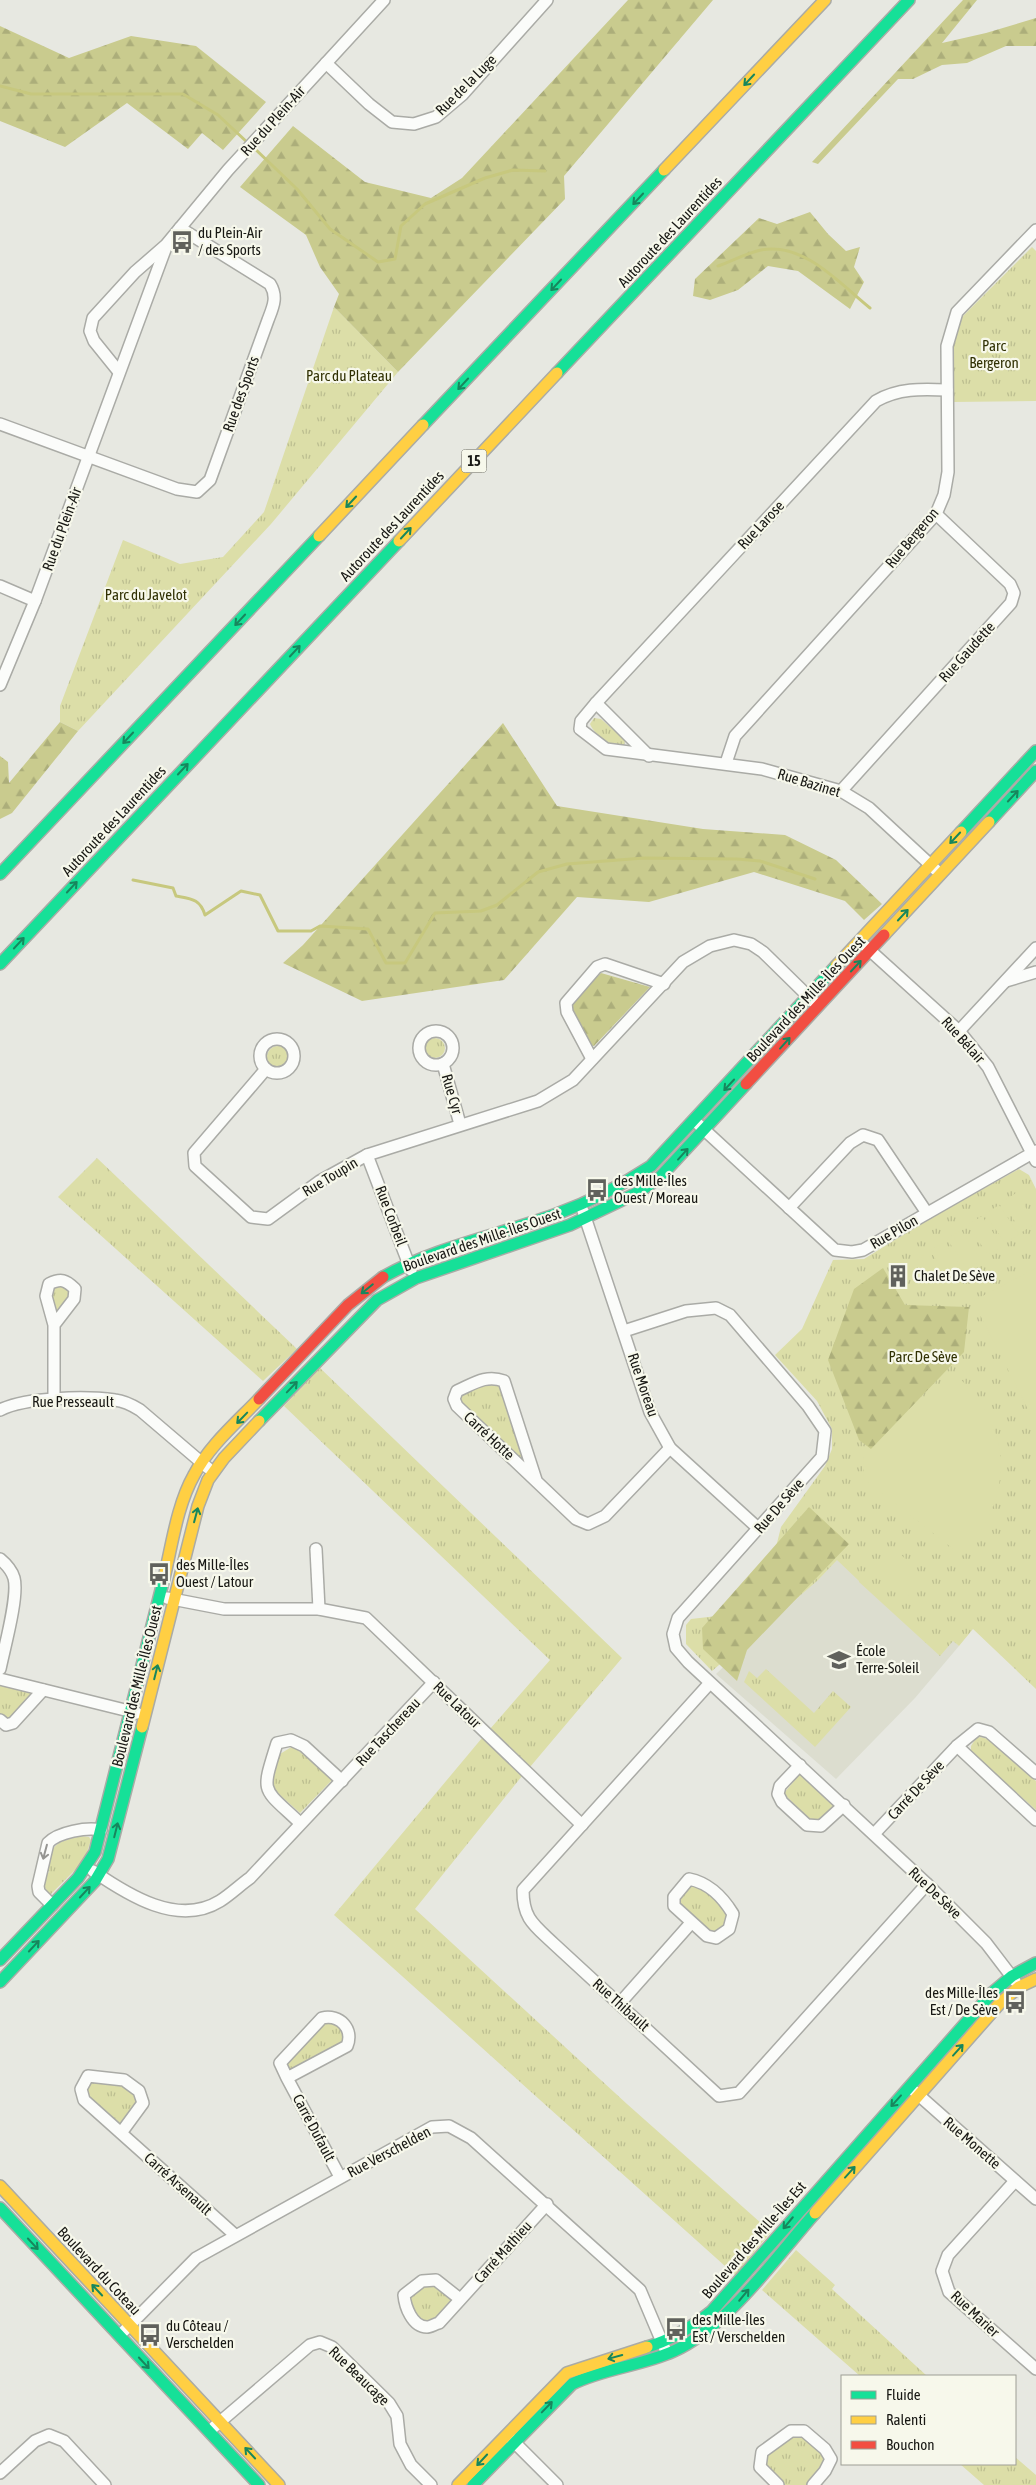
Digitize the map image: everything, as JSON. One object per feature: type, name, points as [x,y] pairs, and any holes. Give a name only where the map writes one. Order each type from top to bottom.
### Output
[{"type":"main road","points":[[783,45],[812,0]]},
{"type":"main road","points":[[0,874],[826,0]]},
{"type":"main road","name":"Autoroute des Laurentides","points":[[0,964],[909,0]]},
{"type":"main road","name":"Boulevard des Mille-Îles Ouest","points":[[0,1960],[88,1867],[101,1830],[182,1506],[193,1476],[201,1462],[360,1294],[386,1275],[409,1264],[581,1206],[644,1172],[658,1161],[1036,751]]},
{"type":"main road","name":"Boulevard des Mille-Îles Ouest","points":[[0,1982],[100,1875],[110,1853],[198,1506],[213,1472],[365,1310],[390,1290],[414,1278],[586,1219],[653,1182],[705,1130],[1036,771]]},
{"type":"main road","name":"Boulevard des Mille-Îles Est","points":[[473,2485],[510,2438],[567,2373],[662,2343],[697,2324],[720,2304],[908,2087],[989,1997],[1012,1976],[1036,1963]]},
{"type":"main road","name":"Boulevard des Mille-Îles Est","points":[[458,2485],[572,2384],[592,2375],[667,2354],[702,2336],[727,2315],[1000,2003],[1019,1987],[1036,1979]]},
{"type":"main road","name":"Boulevard du Coteau","points":[[0,2186],[279,2485]]},
{"type":"main road","name":"Boulevard du Coteau","points":[[0,2208],[258,2485]]},
{"type":"street","name":"Rue du Plein-Air","points":[[119,372],[94,341],[90,331],[93,318],[135,272],[166,245],[234,164],[384,0]]},
{"type":"street","name":"Rue de la Luge","points":[[326,63],[368,104],[392,122],[414,124],[436,117],[462,95],[547,0]]},
{"type":"street","name":"Rue des Sports","points":[[89,455],[177,489],[196,492],[210,480],[274,304],[275,292],[270,284],[180,228]]},
{"type":"street","name":"Rue Bergeron","points":[[726,763],[735,736],[936,514],[944,495],[948,472],[946,346],[957,312],[1034,236]]},
{"type":"street","name":"Rue du Plein-Air","points":[[0,685],[35,601],[166,245]]},
{"type":"street","name":"Rue Larose","points":[[596,703],[876,401],[889,393],[915,389],[947,390]]},
{"type":"street","points":[[0,424],[89,455]]},
{"type":"street","name":"Rue Gaudette","points":[[841,792],[1011,603],[1014,593],[1010,584],[936,514]]},
{"type":"street","points":[[0,586],[35,601]]},
{"type":"street","points":[[596,703],[649,756]]},
{"type":"street","name":"Rue Bazinet","points":[[596,703],[581,722],[580,729],[606,749],[649,756],[726,763],[795,777],[841,792],[869,808],[941,874]]},
{"type":"street","name":"Rue Toupin","points":[[266,1070],[194,1152],[195,1166],[251,1217],[268,1219],[320,1181],[367,1155],[460,1124],[538,1101],[573,1080],[683,962],[710,946],[734,940],[751,944],[763,952],[819,1006]]},
{"type":"street","name":"Rue Bélair","points":[[861,942],[959,1031],[988,1067],[1035,1155]]},
{"type":"street","points":[[959,1031],[1036,948]]},
{"type":"street","points":[[592,1059],[567,1012],[566,1004],[597,967],[605,964],[664,984]]},
{"type":"street","points":[[1002,983],[1036,972]]},
{"type":"street","name":"Rue Cyr","points":[[443,1064],[460,1124]]},
{"type":"street","name":"Rue Pilon","points":[[695,1121],[835,1250],[852,1252],[864,1250],[1035,1155]]},
{"type":"street","points":[[790,1208],[850,1143],[863,1135],[878,1140],[928,1213]]},
{"type":"street","name":"Rue Corbeil","points":[[367,1155],[414,1278]]},
{"type":"street","name":"Rue Moreau","points":[[581,1206],[650,1412],[670,1448],[759,1529]]},
{"type":"street","name":"Rue De Sève","points":[[624,1331],[686,1311],[716,1308],[730,1315],[808,1406],[825,1431],[822,1456],[678,1618],[673,1634],[676,1648],[709,1684],[844,1805],[928,1884],[986,1943],[1019,1987]]},
{"type":"street","points":[[54,1325],[54,1399]]},
{"type":"street","name":"Carré Hotte","points":[[536,1480],[504,1381],[494,1377],[482,1379],[457,1391],[454,1399],[457,1406],[576,1519],[588,1524],[605,1516],[670,1448]]},
{"type":"street","name":"Rue Presseault","points":[[0,1410],[12,1404],[54,1399],[115,1400],[129,1404],[140,1410],[213,1472]]},
{"type":"street","points":[[316,1549],[319,1609]]},
{"type":"street","points":[[0,1559],[7,1565],[14,1578],[15,1593],[0,1669]]},
{"type":"street","name":"Rue Latour","points":[[160,1596],[224,1609],[319,1609],[366,1618],[582,1825]]},
{"type":"street","points":[[0,1679],[145,1716]]},
{"type":"street","name":"Rue Taschereau","points":[[88,1867],[151,1904],[190,1911],[219,1902],[250,1878],[434,1682]]},
{"type":"street","name":"Rue Thibault","points":[[709,1684],[523,1890],[523,1908],[530,1920],[554,1944],[719,2096],[739,2093],[928,1884]]},
{"type":"street","points":[[0,1720],[6,1725],[13,1723],[43,1690]]},
{"type":"street","name":"Carré De Sève","points":[[874,1834],[957,1746],[978,1729],[989,1732],[1036,1773]]},
{"type":"street","points":[[300,1823],[268,1793],[265,1783],[277,1743],[290,1740],[304,1746],[342,1781]]},
{"type":"street","points":[[957,1746],[1036,1820]]},
{"type":"street","points":[[800,1765],[780,1786],[778,1794],[782,1802],[807,1824],[821,1826],[844,1805]]},
{"type":"street","points":[[52,1905],[40,1892],[38,1886],[48,1843],[56,1838],[86,1829],[101,1830]]},
{"type":"street","points":[[689,1879],[704,1882],[725,1902],[733,1914],[728,1929],[716,1938],[707,1936],[691,1923],[674,1906],[674,1897],[689,1879]]},
{"type":"street","points":[[620,2003],[691,1923]]},
{"type":"street","name":"Carré Dufault","points":[[287,2078],[347,2046],[350,2039],[349,2030],[343,2022],[329,2016],[322,2018],[280,2063],[287,2078],[340,2178]]},
{"type":"street","name":"Carré Arsenault","points":[[121,2133],[142,2103],[140,2091],[124,2080],[88,2076],[81,2089],[84,2100],[235,2235]]},
{"type":"street","name":"Rue Monette","points":[[908,2087],[1036,2199]]},
{"type":"street","name":"Rue Verschelden","points":[[119,2336],[196,2258],[432,2127],[449,2126],[471,2138],[547,2204],[640,2290],[667,2354]]},
{"type":"street","name":"Rue Marier","points":[[1015,2181],[948,2255],[942,2271],[949,2292],[1036,2370]]},
{"type":"street","name":"Carré Mathieu","points":[[460,2299],[436,2280],[422,2281],[404,2295],[406,2308],[419,2325],[427,2327],[439,2323],[547,2204]]},
{"type":"street","name":"Rue Beaucage","points":[[209,2432],[310,2345],[320,2342],[332,2347],[389,2403],[397,2416],[400,2444],[411,2465],[431,2485]]},
{"type":"street","points":[[778,2485],[760,2467],[762,2452],[791,2431],[804,2431],[825,2449],[831,2459],[825,2471],[813,2485]]},
{"type":"street","points":[[0,2473],[35,2441],[49,2435],[64,2441],[105,2485]]},
{"type":"street","points":[[510,2438],[557,2485]]},
{"type":"shaded area","name":"École Terre-Soleil","points":[[852,1545],[959,1646],[915,1698],[836,1779],[716,1674]]},
{"type":"green space","points":[[628,0],[713,0],[564,176],[565,199],[398,372],[334,307],[339,294],[320,267],[306,235],[240,187],[293,126],[365,182],[431,198],[462,178]]},
{"type":"green space","points":[[963,0],[977,0],[942,43],[986,33],[1036,18],[1036,46],[1006,46],[967,63],[942,65],[913,79],[898,79],[818,164],[812,162]]},
{"type":"green space","points":[[0,26],[69,58],[131,36],[196,46],[266,102],[223,150],[202,133],[188,149],[127,103],[65,147],[0,121]]},
{"type":"green space","points":[[810,212],[828,234],[846,251],[860,247],[854,267],[864,282],[850,309],[798,271],[768,266],[738,290],[710,300],[693,296],[695,279],[759,218],[777,224]]},
{"type":"green space","name":"Parc Bergeron","points":[[1032,247],[1036,251],[1036,401],[953,402],[950,351],[956,323]]},
{"type":"green space","points":[[334,307],[398,372],[271,524],[78,731],[60,722],[60,706],[123,540],[180,564],[223,557],[264,512]]},
{"type":"green space","points":[[594,718],[601,719],[625,740],[624,747],[609,743],[600,737],[590,724]]},
{"type":"green space","points":[[60,722],[78,731],[12,813],[0,819],[0,756],[8,762],[9,783]]},
{"type":"green space","points":[[503,723],[557,806],[703,829],[785,835],[836,860],[882,904],[864,920],[845,901],[754,872],[649,902],[577,897],[504,980],[362,1001],[283,963],[303,945]]},
{"type":"green space","points":[[601,973],[650,987],[594,1046],[587,1044],[571,1012],[572,1002]]},
{"type":"green space","points":[[435,1038],[442,1041],[445,1048],[442,1055],[435,1058],[428,1055],[425,1048],[428,1041]]},
{"type":"green space","points":[[278,1046],[286,1049],[289,1057],[286,1065],[278,1068],[270,1065],[267,1057],[270,1049]]},
{"type":"green space","points":[[97,1158],[297,1349],[263,1381],[58,1197]]},
{"type":"green space","name":"Parc De Sève","points":[[1019,1169],[1029,1175],[1036,1189],[1036,1689],[973,1629],[959,1646],[953,1641],[940,1656],[837,1560],[817,1581],[712,1671],[686,1644],[686,1625],[691,1619],[717,1616],[774,1555],[781,1527],[825,1466],[832,1449],[832,1429],[817,1401],[775,1355],[802,1329],[833,1260],[864,1259],[930,1218]]},
{"type":"green space","points":[[1016,1193],[1036,1223],[1022,1232],[1002,1202]]},
{"type":"green space","points":[[999,1205],[1019,1234],[1005,1243],[985,1214]]},
{"type":"green space","points":[[982,1216],[1002,1246],[988,1255],[968,1225]]},
{"type":"green space","points":[[961,1230],[981,1260],[967,1269],[947,1239]]},
{"type":"green space","points":[[944,1242],[964,1271],[950,1280],[930,1251]]},
{"type":"green space","points":[[927,1253],[947,1282],[934,1292],[914,1262]]},
{"type":"green space","points":[[883,1268],[905,1305],[969,1307],[964,1352],[871,1449],[859,1440],[828,1360],[854,1289]]},
{"type":"green space","points":[[1036,1268],[1036,1425],[973,1301]]},
{"type":"green space","points":[[59,1280],[74,1289],[54,1323],[49,1286]]},
{"type":"green space","points":[[320,1368],[622,1658],[530,1767],[490,1729],[550,1660],[284,1406]]},
{"type":"green space","points":[[953,1372],[973,1393],[988,1415],[997,1438],[1001,1461],[999,1485],[992,1509],[980,1533],[962,1556],[864,1479],[863,1457]]},
{"type":"green space","points":[[504,1381],[536,1480],[457,1406],[457,1391]]},
{"type":"green space","points":[[809,1507],[849,1544],[747,1650],[737,1681],[703,1649],[702,1628]]},
{"type":"green space","points":[[892,1546],[925,1578],[908,1596],[874,1565]]},
{"type":"green space","points":[[766,1669],[814,1713],[833,1691],[851,1707],[815,1747],[744,1682],[749,1671],[757,1678]]},
{"type":"green space","points":[[0,1682],[39,1691],[13,1722],[0,1717]]},
{"type":"green space","points":[[482,1738],[522,1776],[415,1909],[627,2104],[771,2232],[735,2275],[334,1915]]},
{"type":"green space","points":[[976,1738],[988,1739],[1036,1781],[1036,1810],[971,1752],[971,1746]]},
{"type":"green space","points":[[293,1746],[333,1779],[300,1813],[271,1787],[280,1754]]},
{"type":"green space","points":[[800,1774],[834,1806],[821,1819],[811,1820],[784,1793]]},
{"type":"green space","points":[[81,1836],[89,1837],[91,1840],[84,1861],[50,1895],[43,1885],[46,1873],[50,1872],[47,1871],[53,1849],[59,1843]]},
{"type":"green space","points":[[689,1879],[704,1882],[733,1914],[729,1929],[707,1936],[674,1897]]},
{"type":"green space","points":[[323,2020],[340,2025],[346,2040],[292,2071],[287,2067],[286,2062]]},
{"type":"green space","points":[[89,2079],[122,2083],[135,2093],[137,2103],[121,2128],[86,2098]]},
{"type":"green space","points":[[796,2250],[835,2285],[832,2289],[926,2375],[859,2375],[762,2290]]},
{"type":"green space","points":[[431,2285],[440,2288],[454,2299],[437,2319],[426,2324],[414,2314],[409,2299],[421,2288]]},
{"type":"green space","points":[[804,2431],[831,2459],[813,2485],[778,2485],[760,2467],[762,2452]]},
{"type":"green space","points":[[1016,2458],[1036,2475],[1036,2485],[984,2485],[961,2465],[1016,2465]]},
{"type":"waterway","points":[[0,86],[31,94],[183,94],[218,115],[248,143]]},
{"type":"waterway","points":[[253,147],[297,189],[330,229],[378,262],[395,259],[401,226],[425,204],[485,178],[513,170],[545,171]]},
{"type":"waterway","points":[[718,266],[761,250],[777,249],[792,252],[820,267],[870,308]]},
{"type":"waterway","points":[[133,880],[173,888],[176,896],[191,899],[198,903],[205,915],[241,891],[260,895],[278,931],[311,931],[320,926],[368,929],[386,963],[405,963],[435,913],[481,911],[497,905],[538,872],[567,864],[644,858],[737,859],[760,861],[815,879]]},
{"type":"traffic: fast","points":[[557,373],[909,0]]},
{"type":"traffic: fast","points":[[423,425],[664,170]]},
{"type":"traffic: fast","points":[[0,874],[319,536]]},
{"type":"traffic: fast","points":[[0,964],[399,541]]},
{"type":"traffic: fast","points":[[961,832],[1036,751]]},
{"type":"traffic: fast","points":[[989,822],[1036,771]]},
{"type":"traffic: fast","points":[[383,1277],[426,1257],[571,1208],[629,1180],[651,1166],[836,966]]},
{"type":"traffic: fast","points":[[259,1421],[377,1300],[416,1278],[570,1225],[639,1192],[660,1177],[746,1084]]},
{"type":"traffic: fast","points":[[0,1960],[78,1878],[95,1852],[164,1578]]},
{"type":"traffic: fast","points":[[0,1982],[95,1881],[108,1859],[142,1727]]},
{"type":"traffic: fast","points":[[647,2347],[665,2341],[712,2311],[993,1992],[1012,1976],[1036,1963]]},
{"type":"traffic: fast","points":[[0,2208],[259,2485]]},
{"type":"traffic: fast","points":[[473,2485],[572,2384],[597,2374],[674,2351],[694,2340],[713,2325],[750,2289],[815,2213]]},
{"type":"traffic: slow","points":[[664,170],[825,0]]},
{"type":"traffic: slow","points":[[399,541],[557,373]]},
{"type":"traffic: slow","points":[[319,536],[423,425]]},
{"type":"traffic: slow","points":[[884,935],[989,822]]},
{"type":"traffic: slow","points":[[836,966],[961,832]]},
{"type":"traffic: slow","points":[[164,1578],[179,1512],[194,1475],[207,1454],[259,1399]]},
{"type":"traffic: slow","points":[[142,1727],[198,1506],[208,1480],[224,1458],[259,1421]]},
{"type":"traffic: slow","points":[[815,2213],[1000,2003],[1019,1987],[1036,1979]]},
{"type":"traffic: slow","points":[[0,2186],[279,2485]]},
{"type":"traffic: slow","points":[[458,2485],[567,2373],[647,2347]]},
{"type":"traffic: jam","points":[[746,1084],[884,935]]},
{"type":"traffic: jam","points":[[259,1399],[348,1305],[383,1277]]},
{"type":"place","name":"du Plein-Air / des Sports","points":[[182,242]]},
{"type":"place","name":"des Mille-Îles Ouest / Moreau","points":[[597,1190]]},
{"type":"place","name":"Chalet De Sève","points":[[898,1276]]},
{"type":"place","name":"des Mille-Îles Ouest / Latour","points":[[159,1574]]},
{"type":"place","name":"École Terre-Soleil","points":[[839,1660]]},
{"type":"place","name":"des Mille-Îles Est / De Sève","points":[[1015,2002]]},
{"type":"place","name":"des Mille-Îles Est / Verschelden","points":[[676,2329]]},
{"type":"place","name":"du Côteau / Verschelden","points":[[150,2335]]},
{"type":"park label","name":"Parc du Plateau","points":[[349,376]]},
{"type":"park label","name":"Parc du Javelot","points":[[146,595]]}]
